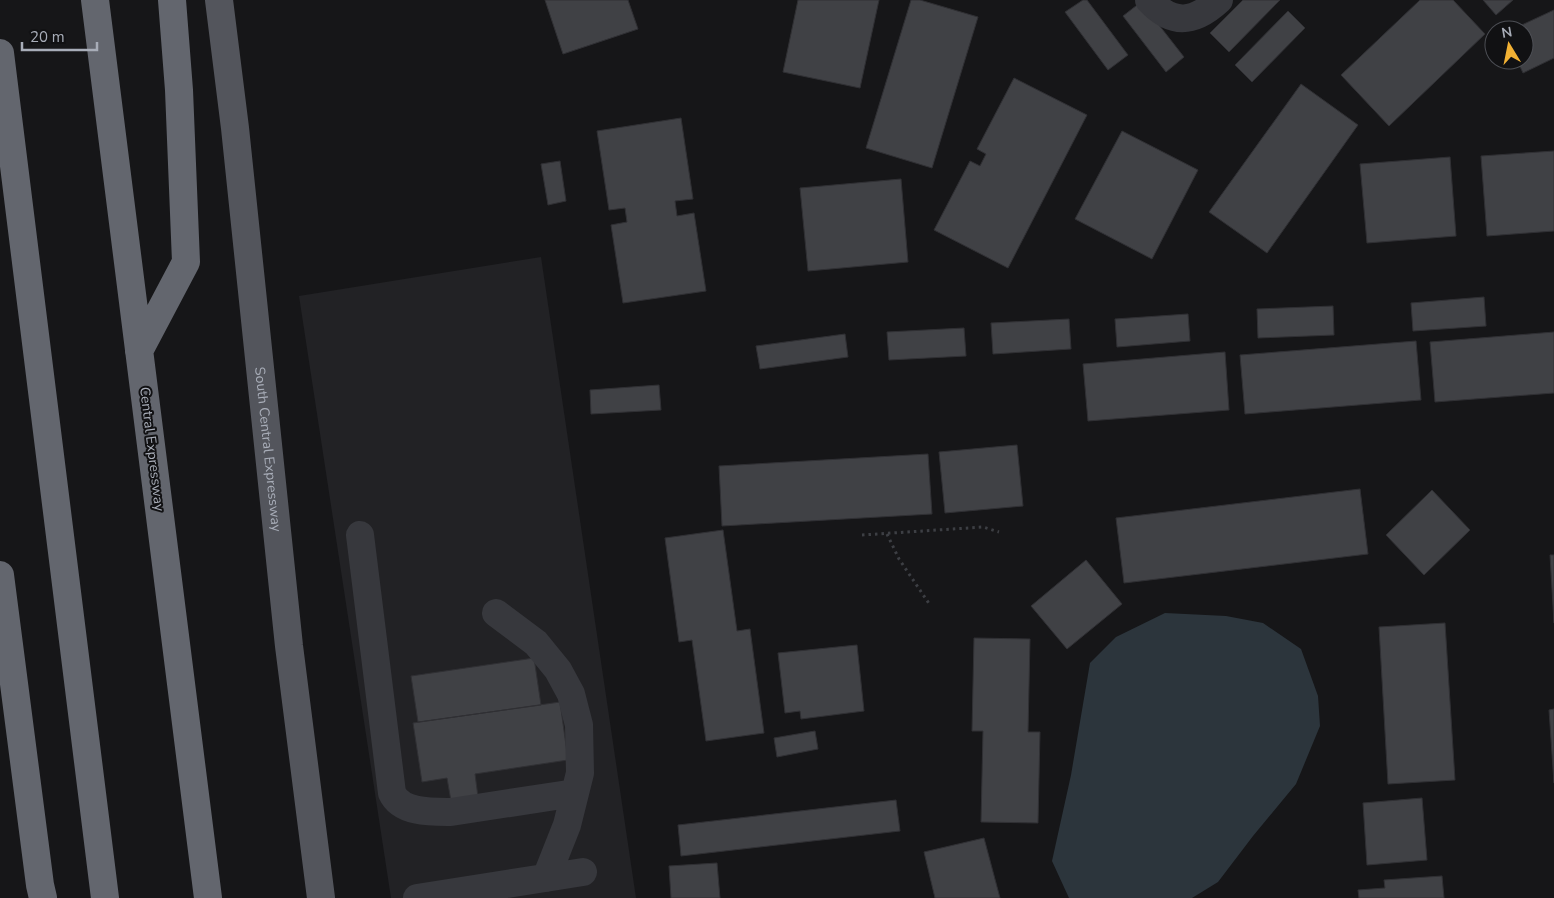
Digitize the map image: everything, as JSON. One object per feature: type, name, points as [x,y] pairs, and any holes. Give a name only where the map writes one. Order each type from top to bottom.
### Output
[{"type":"highway","name":"Central Expressway","points":[[95,0],[208,898]]},
{"type":"highway","points":[[139,351],[186,262],[179,90],[172,0]]},
{"type":"highway","points":[[0,53],[105,898]]},
{"type":"highway","points":[[0,575],[43,898]]},
{"type":"main road","name":"South Central Expressway","points":[[219,0],[236,137],[289,646],[321,898]]},
{"type":"lane","points":[[1148,0],[1166,15],[1180,20],[1195,17],[1219,0]]},
{"type":"lane","points":[[360,535],[392,793],[395,800],[402,805],[412,808],[436,812],[451,812],[575,793]]},
{"type":"lane","points":[[496,613],[536,643],[558,670],[571,694],[579,725],[580,773],[567,824],[546,878]]},
{"type":"lane","points":[[417,898],[583,872]]},
{"type":"path","points":[[862,535],[983,527],[1000,532]]},
{"type":"path","points":[[887,534],[899,559],[930,605]]},
{"type":"shaded area","points":[[541,257],[636,898],[391,898],[299,296]]},
{"type":"shaded area","points":[[1165,613],[1226,616],[1263,623],[1301,649],[1318,696],[1320,726],[1296,784],[1218,882],[1192,898],[1069,898],[1052,861],[1071,775],[1090,663],[1116,637]]},
{"type":"building","points":[[545,0],[628,0],[638,29],[563,54]]},
{"type":"building","points":[[798,0],[879,0],[860,88],[783,72]]},
{"type":"building","points":[[911,0],[920,0],[978,17],[932,168],[866,148]]},
{"type":"building","points":[[1083,0],[1087,0],[1128,55],[1108,70],[1065,12]]},
{"type":"building","points":[[1243,0],[1280,0],[1229,52],[1210,33]]},
{"type":"building","points":[[1420,0],[1453,0],[1484,33],[1389,126],[1341,75]]},
{"type":"building","points":[[1483,0],[1513,0],[1496,15]]},
{"type":"building","points":[[1141,2],[1184,57],[1166,72],[1123,16]]},
{"type":"building","points":[[1554,10],[1554,58],[1534,68],[1534,20]]},
{"type":"building","points":[[1288,11],[1305,28],[1252,82],[1235,65]]},
{"type":"building","points":[[1014,78],[1087,115],[1008,268],[934,230],[970,161],[980,166],[986,154],[977,149]]},
{"type":"building","points":[[1301,84],[1358,125],[1267,253],[1209,212]]},
{"type":"building","points":[[681,118],[693,199],[675,201],[677,216],[694,213],[706,291],[623,303],[611,225],[627,222],[625,208],[609,210],[597,131]]},
{"type":"building","points":[[1122,131],[1198,170],[1152,259],[1075,219]]},
{"type":"building","points":[[1554,151],[1554,231],[1487,236],[1481,156]]},
{"type":"building","points":[[1450,157],[1456,236],[1367,243],[1360,164]]},
{"type":"building","points":[[560,161],[566,201],[548,205],[541,164]]},
{"type":"building","points":[[901,179],[908,262],[808,271],[800,188]]},
{"type":"building","points":[[1484,297],[1486,326],[1413,331],[1411,303]]},
{"type":"building","points":[[1333,306],[1334,335],[1258,338],[1257,309]]},
{"type":"building","points":[[1188,314],[1190,341],[1117,347],[1115,319]]},
{"type":"building","points":[[1069,319],[1071,349],[993,354],[991,323]]},
{"type":"building","points":[[964,328],[966,356],[889,360],[887,332]]},
{"type":"building","points":[[1554,332],[1554,393],[1435,402],[1430,342]]},
{"type":"building","points":[[845,334],[848,357],[760,369],[756,346]]},
{"type":"building","points":[[1416,341],[1421,400],[1245,414],[1240,355]]},
{"type":"building","points":[[1225,352],[1229,410],[1088,421],[1083,364]]},
{"type":"building","points":[[659,385],[661,410],[591,414],[590,390]]},
{"type":"building","points":[[1017,445],[1023,506],[945,513],[939,452]]},
{"type":"building","points":[[928,454],[932,514],[722,526],[719,466]]},
{"type":"building","points":[[1360,489],[1368,554],[1124,583],[1116,518]]},
{"type":"building","points":[[1432,490],[1470,530],[1424,575],[1386,535]]},
{"type":"building","points":[[723,530],[737,631],[750,629],[764,733],[706,741],[692,640],[679,642],[665,538]]},
{"type":"building","points":[[1550,555],[1554,555],[1554,623]]},
{"type":"building","points":[[1086,560],[1122,604],[1067,649],[1031,606]]},
{"type":"building","points":[[1445,623],[1455,780],[1388,784],[1379,627]]},
{"type":"building","points":[[974,638],[1030,639],[1028,732],[1040,732],[1038,823],[981,822],[983,731],[972,731]]},
{"type":"building","points":[[857,645],[864,711],[801,719],[800,711],[785,713],[778,653]]},
{"type":"building","points":[[534,658],[541,705],[418,722],[411,676]]},
{"type":"building","points":[[560,702],[568,760],[475,774],[478,797],[451,801],[447,778],[422,782],[413,723]]},
{"type":"building","points":[[1554,709],[1554,783],[1549,710]]},
{"type":"building","points":[[815,731],[818,749],[777,757],[774,738]]},
{"type":"building","points":[[1422,798],[1427,860],[1367,865],[1363,803]]},
{"type":"building","points":[[896,800],[900,831],[681,856],[678,825]]},
{"type":"building","points":[[984,838],[1000,898],[935,898],[924,852]]},
{"type":"building","points":[[717,863],[720,898],[671,898],[669,866]]},
{"type":"building","points":[[1442,876],[1444,898],[1359,898],[1358,890],[1385,888],[1384,880]]}]
